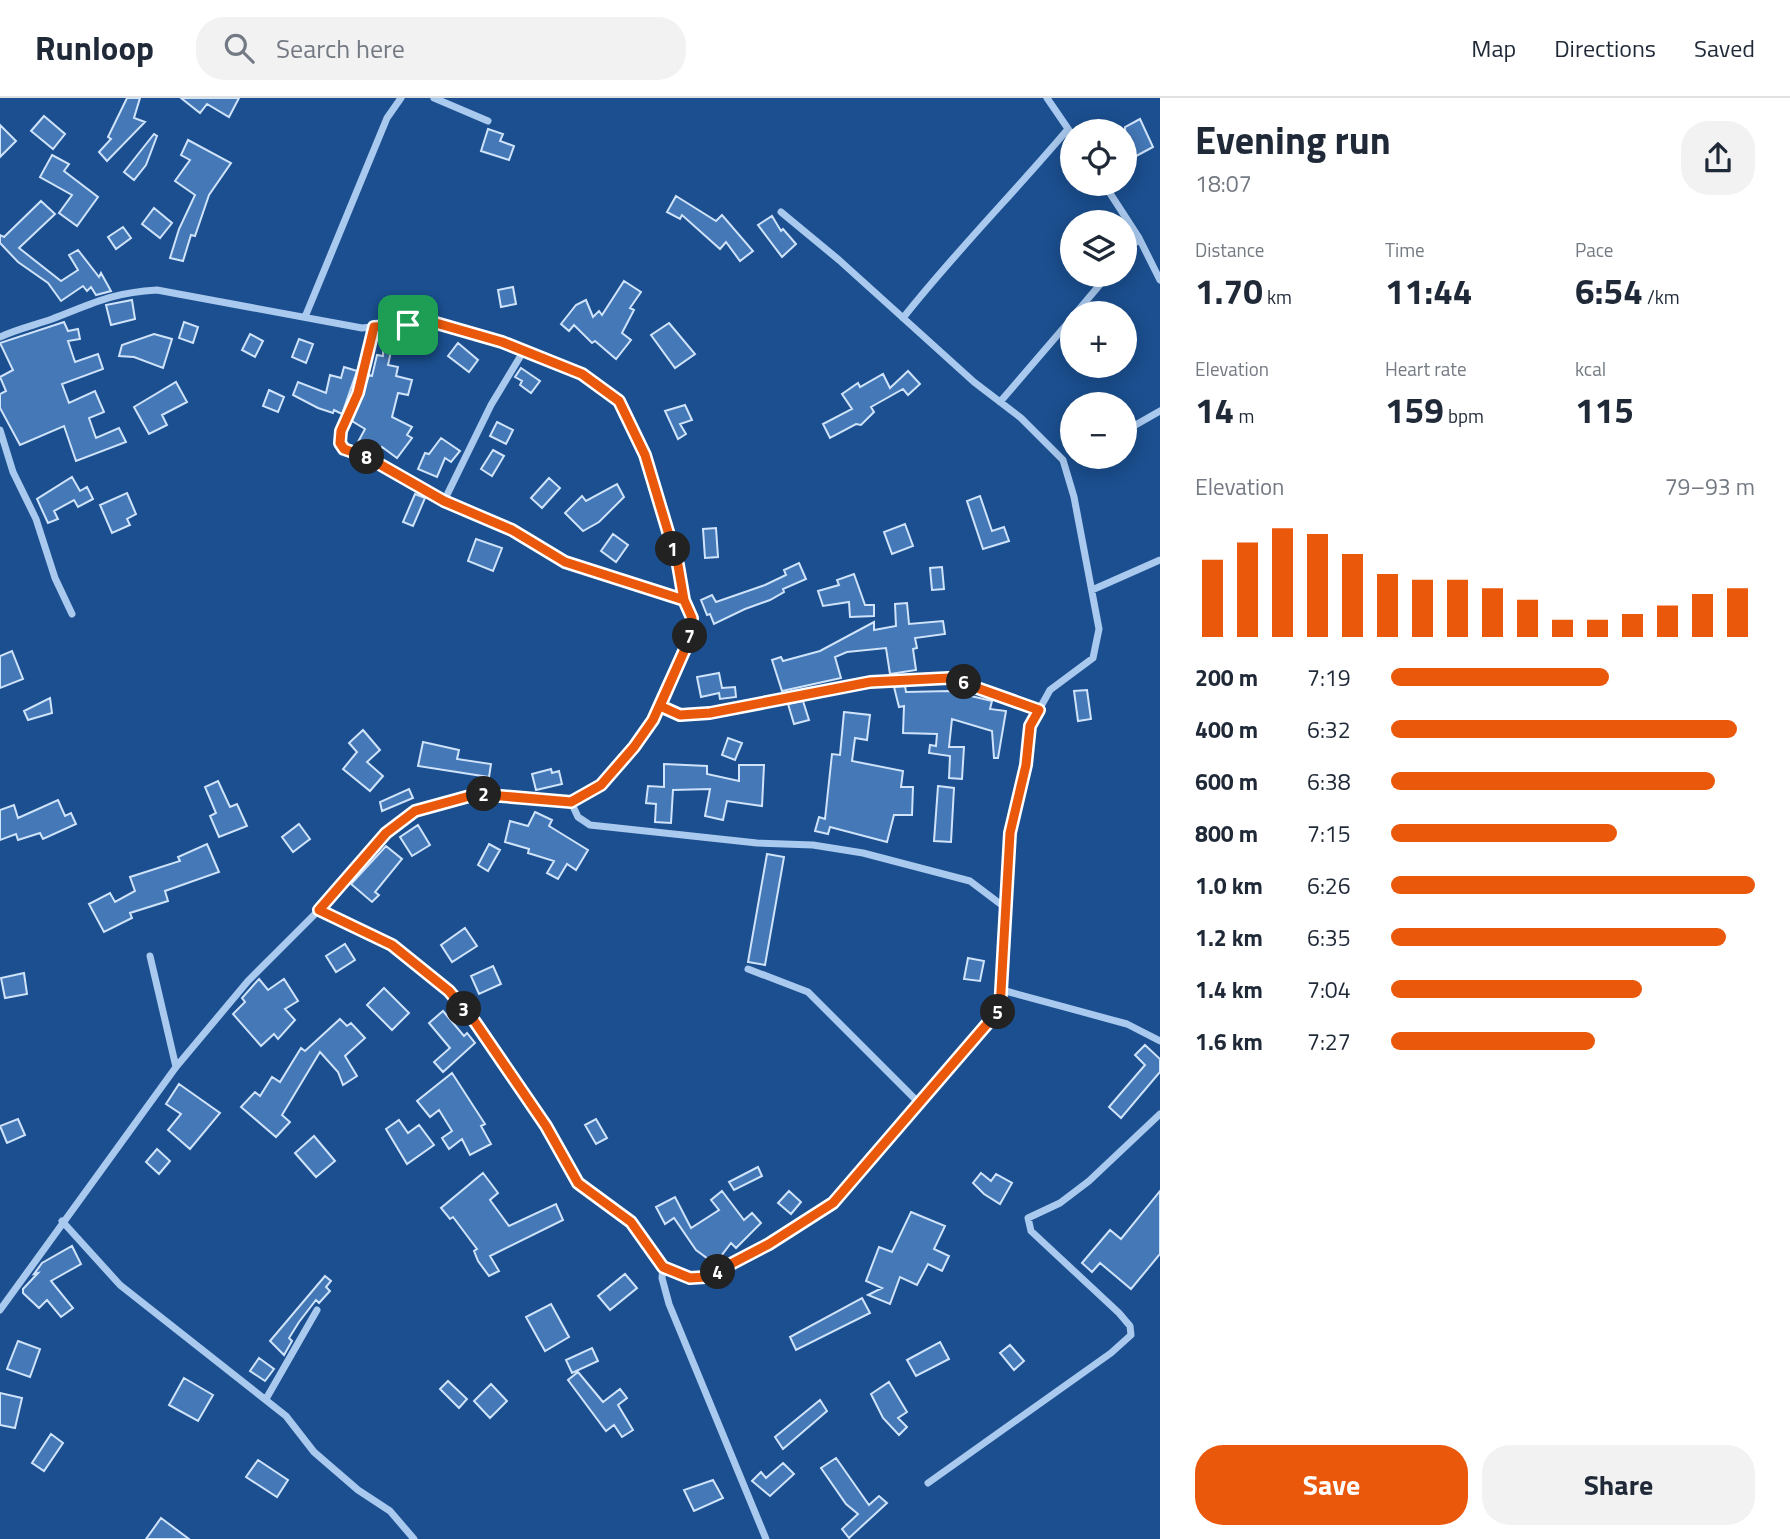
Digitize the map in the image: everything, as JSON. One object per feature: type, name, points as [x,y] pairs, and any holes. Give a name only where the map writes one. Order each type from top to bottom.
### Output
[{"type":"street","points":[[305,317],[387,118],[401,98]]},
{"type":"street","points":[[434,98],[488,121]]},
{"type":"street","points":[[1047,98],[1061,119]]},
{"type":"street","points":[[903,318],[949,260],[1060,145]]},
{"type":"street","points":[[1112,196],[1139,238],[1160,279]]},
{"type":"street","points":[[781,212],[1060,457]]},
{"type":"street","points":[[1086,301],[1098,287]]},
{"type":"street","points":[[0,337],[95,299],[126,292],[157,290],[362,328],[429,321],[469,331],[582,374],[619,401],[645,455],[678,565],[684,600],[692,618],[690,638],[660,706],[634,747],[609,777],[571,802],[477,794],[415,811],[386,833],[319,910],[248,981],[176,1067],[0,1310]]},
{"type":"street","points":[[374,327],[358,393],[341,431],[340,443],[344,449],[367,457],[444,501],[512,530],[565,562],[684,600]]},
{"type":"street","points":[[1000,402],[1060,331]]},
{"type":"street","points":[[444,501],[491,405],[523,352]]},
{"type":"street","points":[[1137,424],[1160,411]]},
{"type":"street","points":[[0,430],[13,472],[36,519],[55,578],[72,614]]},
{"type":"street","points":[[319,910],[392,945],[449,991],[475,1022],[546,1126],[578,1183],[631,1222],[663,1267],[690,1278],[706,1277],[821,1211],[833,1203],[1000,1009],[1010,833],[1026,765],[1030,726],[1050,690],[1093,658],[1099,629],[1074,496],[1066,469]]},
{"type":"street","points":[[1092,590],[1160,560]]},
{"type":"street","points":[[660,706],[680,715],[710,713],[870,682],[949,678],[1039,710]]},
{"type":"street","points":[[571,802],[578,817],[590,825],[757,843],[813,845],[863,853],[970,881],[1007,909]]},
{"type":"street","points":[[150,956],[176,1067]]},
{"type":"street","points":[[748,969],[807,992],[919,1103]]},
{"type":"street","points":[[1002,990],[1126,1024],[1160,1041]]},
{"type":"street","points":[[928,1483],[1111,1353],[1131,1335],[1130,1326],[1119,1313],[1031,1231],[1028,1218],[1060,1203],[1089,1181],[1160,1114]]},
{"type":"street","points":[[62,1221],[120,1285],[267,1399],[286,1416],[314,1452],[358,1490],[390,1511],[414,1539]]},
{"type":"street","points":[[663,1267],[664,1289],[669,1304],[766,1539]]},
{"type":"street","points":[[267,1399],[317,1310]]},
{"type":"building","points":[[127,98],[140,98],[134,118],[145,122],[107,161],[99,152],[111,139],[108,137]]},
{"type":"building","points":[[181,98],[239,98],[229,117],[207,104],[200,113]]},
{"type":"building","points":[[44,116],[65,134],[53,149],[31,131]]},
{"type":"building","points":[[1140,119],[1153,147],[1137,156],[1137,121]]},
{"type":"building","points":[[0,125],[16,141],[0,157]]},
{"type":"building","points":[[488,129],[503,134],[500,141],[514,146],[509,160],[481,151]]},
{"type":"building","points":[[154,134],[157,136],[146,165],[134,180],[124,172]]},
{"type":"building","points":[[188,140],[231,163],[209,195],[183,261],[170,258],[179,229],[195,195],[175,181],[190,160],[181,155]]},
{"type":"building","points":[[52,155],[69,164],[64,171],[98,197],[77,226],[59,213],[72,195],[40,177]]},
{"type":"building","points":[[676,196],[716,221],[722,215],[753,251],[740,261],[726,242],[720,249],[682,215],[680,219],[667,212]]},
{"type":"building","points":[[41,201],[55,214],[19,248],[61,281],[78,270],[69,255],[78,250],[99,277],[101,273],[111,291],[96,295],[91,287],[87,291],[83,286],[61,301],[48,283],[18,262],[0,243],[0,235],[4,237]]},
{"type":"building","points":[[154,208],[172,223],[160,238],[142,224]]},
{"type":"building","points":[[772,216],[781,231],[783,229],[796,244],[782,257],[758,225]]},
{"type":"building","points":[[123,227],[131,238],[116,249],[108,237]]},
{"type":"building","points":[[624,281],[641,292],[630,308],[634,310],[622,333],[631,340],[616,359],[595,341],[592,343],[574,325],[569,331],[561,324],[576,305],[586,300],[593,317],[599,311],[602,315]]},
{"type":"building","points":[[513,287],[516,304],[501,307],[498,290]]},
{"type":"building","points":[[132,300],[135,319],[111,325],[106,305]]},
{"type":"building","points":[[64,322],[68,331],[78,329],[80,339],[68,341],[75,362],[98,354],[103,369],[62,384],[69,403],[95,391],[104,412],[89,418],[96,438],[119,428],[126,442],[76,461],[64,426],[20,445],[0,408],[0,394],[6,391],[0,377],[13,370],[0,343]]},
{"type":"building","points":[[184,322],[198,327],[193,343],[179,338]]},
{"type":"building","points":[[669,323],[695,354],[675,368],[651,335]]},
{"type":"building","points":[[401,331],[400,342],[393,342],[388,365],[398,367],[396,376],[412,380],[408,395],[398,393],[392,417],[412,427],[407,435],[412,438],[397,458],[382,447],[378,455],[358,442],[365,429],[352,421],[369,375],[372,376],[377,355],[383,356],[383,332]]},
{"type":"building","points":[[154,334],[172,339],[163,368],[134,357],[119,356],[122,345]]},
{"type":"building","points":[[250,334],[263,341],[255,357],[242,350]]},
{"type":"building","points":[[299,339],[313,344],[306,363],[292,357]]},
{"type":"building","points":[[458,343],[478,360],[469,372],[448,356]]},
{"type":"building","points":[[344,367],[357,371],[342,414],[318,408],[293,395],[298,382],[326,393],[330,375],[341,378]]},
{"type":"building","points":[[521,368],[540,381],[531,393],[520,385],[522,381],[515,377]]},
{"type":"building","points":[[908,371],[920,384],[908,395],[903,389],[871,407],[874,412],[861,425],[856,424],[830,438],[823,424],[852,409],[842,394],[858,383],[860,387],[883,374],[890,388]]},
{"type":"building","points":[[176,382],[187,402],[162,415],[167,425],[149,434],[134,407]]},
{"type":"building","points":[[269,390],[284,397],[278,412],[263,406]]},
{"type":"building","points":[[685,405],[692,420],[680,424],[686,434],[678,439],[665,411]]},
{"type":"building","points":[[497,422],[513,430],[506,444],[490,436]]},
{"type":"building","points":[[441,438],[460,451],[451,462],[445,458],[437,477],[418,469],[425,453],[429,454]]},
{"type":"building","points":[[493,450],[504,456],[492,476],[481,469]]},
{"type":"building","points":[[72,477],[80,491],[87,487],[93,499],[78,507],[74,500],[54,511],[58,519],[48,523],[37,499]]},
{"type":"building","points":[[549,478],[560,488],[542,508],[531,498]]},
{"type":"building","points":[[617,484],[624,497],[599,522],[583,531],[565,513],[582,496],[586,501]]},
{"type":"building","points":[[127,493],[136,514],[127,519],[130,525],[112,533],[100,505]]},
{"type":"building","points":[[415,494],[425,498],[413,526],[403,522]]},
{"type":"building","points":[[980,496],[992,531],[1004,527],[1009,541],[983,549],[967,501]]},
{"type":"building","points":[[905,524],[913,546],[892,554],[884,532]]},
{"type":"building","points":[[716,528],[718,557],[705,558],[703,529]]},
{"type":"building","points":[[613,534],[628,545],[616,562],[601,551]]},
{"type":"building","points":[[476,539],[502,548],[493,571],[468,561]]},
{"type":"building","points":[[799,563],[806,579],[783,589],[784,592],[770,600],[714,624],[710,614],[707,615],[701,600],[712,595],[716,602],[765,585],[786,575],[784,570]]},
{"type":"building","points":[[942,567],[944,589],[932,590],[930,568]]},
{"type":"building","points":[[854,574],[865,605],[874,605],[874,616],[850,617],[849,602],[823,606],[818,591],[839,585],[837,580]]},
{"type":"building","points":[[907,603],[909,624],[943,621],[945,634],[915,638],[917,648],[913,649],[916,670],[890,674],[886,648],[847,652],[835,657],[841,678],[782,691],[772,660],[781,657],[783,661],[820,651],[874,622],[874,630],[896,626],[895,604]]},
{"type":"building","points":[[12,651],[23,679],[0,688],[0,656]]},
{"type":"building","points":[[719,673],[722,688],[735,687],[736,697],[720,699],[719,693],[701,697],[697,677]]},
{"type":"building","points":[[905,686],[906,692],[950,691],[992,701],[990,709],[1006,711],[998,758],[994,758],[992,731],[952,719],[949,747],[964,747],[962,779],[949,778],[950,756],[929,753],[930,745],[936,746],[937,734],[903,733],[904,706],[899,707],[894,687]]},
{"type":"building","points":[[1087,690],[1091,719],[1078,721],[1074,691]]},
{"type":"building","points":[[50,698],[52,713],[28,720],[24,711]]},
{"type":"building","points":[[803,701],[809,720],[794,724],[788,704]]},
{"type":"building","points":[[844,712],[870,715],[867,740],[855,738],[852,761],[903,771],[901,787],[913,787],[912,815],[894,815],[887,842],[830,827],[828,834],[815,831],[819,817],[825,819],[832,754],[840,755]]},
{"type":"building","points":[[363,730],[380,750],[367,762],[383,776],[370,791],[343,769],[357,752],[349,743]]},
{"type":"building","points":[[728,738],[742,743],[735,760],[722,755]]},
{"type":"building","points":[[423,742],[459,750],[457,759],[491,764],[489,777],[418,766]]},
{"type":"building","points":[[664,764],[707,766],[707,774],[739,781],[739,765],[764,765],[762,806],[727,801],[723,820],[705,816],[710,789],[673,790],[671,823],[655,822],[656,804],[646,803],[648,786],[664,787]]},
{"type":"building","points":[[551,769],[552,773],[559,771],[562,784],[536,790],[532,774]]},
{"type":"building","points":[[218,781],[230,807],[237,804],[247,826],[219,837],[210,816],[216,813],[205,787]]},
{"type":"building","points":[[938,786],[954,788],[951,842],[934,841]]},
{"type":"building","points":[[409,789],[413,798],[382,811],[380,802]]},
{"type":"building","points":[[58,800],[65,816],[71,813],[76,824],[43,839],[40,833],[18,840],[16,834],[0,840],[0,810],[14,805],[18,818]]},
{"type":"building","points":[[535,812],[552,820],[549,826],[588,850],[576,870],[567,864],[558,879],[547,873],[554,861],[528,853],[529,849],[505,842],[510,821],[528,826]]},
{"type":"building","points":[[299,824],[310,839],[293,852],[282,837]]},
{"type":"building","points":[[418,825],[430,845],[412,856],[400,837]]},
{"type":"building","points":[[207,844],[219,872],[165,891],[168,901],[130,913],[132,918],[104,932],[89,904],[110,893],[115,902],[135,891],[130,877],[180,861],[178,857]]},
{"type":"building","points":[[489,844],[500,850],[488,871],[478,865]]},
{"type":"building","points":[[386,846],[402,859],[375,892],[379,895],[372,902],[351,884]]},
{"type":"building","points":[[767,854],[784,857],[765,965],[748,962]]},
{"type":"building","points":[[465,928],[477,946],[452,962],[441,945]]},
{"type":"building","points":[[345,944],[355,960],[336,972],[326,956]]},
{"type":"building","points":[[968,958],[984,961],[980,981],[964,979]]},
{"type":"building","points":[[493,966],[501,984],[479,994],[471,976]]},
{"type":"building","points":[[24,973],[27,994],[5,998],[1,978]]},
{"type":"building","points":[[259,979],[268,990],[284,979],[298,1001],[285,1009],[295,1020],[278,1039],[274,1034],[261,1046],[233,1014],[245,1002],[242,998]]},
{"type":"building","points":[[384,988],[409,1013],[392,1030],[367,1005]]},
{"type":"building","points":[[443,1011],[464,1036],[467,1033],[475,1043],[443,1072],[434,1062],[450,1048],[429,1023]]},
{"type":"building","points":[[340,1019],[347,1026],[351,1023],[365,1038],[345,1056],[357,1076],[343,1085],[338,1072],[320,1052],[282,1115],[290,1122],[276,1137],[241,1107],[255,1092],[260,1096],[272,1077],[280,1082],[301,1048],[305,1051]]},
{"type":"building","points":[[1145,1045],[1160,1059],[1160,1072],[1121,1118],[1109,1107],[1145,1065],[1135,1055]]},
{"type":"building","points":[[452,1073],[485,1124],[481,1126],[491,1144],[470,1155],[462,1139],[449,1149],[442,1138],[452,1131],[439,1110],[430,1117],[417,1101]]},
{"type":"building","points":[[179,1084],[220,1113],[190,1149],[168,1130],[181,1114],[166,1104]]},
{"type":"building","points":[[18,1119],[25,1135],[7,1143],[0,1126]]},
{"type":"building","points":[[596,1119],[607,1138],[596,1144],[585,1125]]},
{"type":"building","points":[[399,1120],[408,1133],[419,1125],[434,1145],[407,1164],[386,1129]]},
{"type":"building","points":[[314,1136],[335,1161],[316,1177],[295,1153]]},
{"type":"building","points":[[157,1149],[170,1161],[159,1174],[146,1162]]},
{"type":"building","points":[[758,1167],[762,1176],[734,1190],[729,1182]]},
{"type":"building","points":[[483,1173],[498,1193],[490,1200],[509,1226],[556,1204],[563,1220],[490,1256],[499,1271],[489,1276],[478,1261],[474,1251],[477,1249],[453,1217],[450,1219],[441,1208]]},
{"type":"building","points":[[981,1173],[991,1181],[996,1174],[1012,1183],[1000,1204],[973,1183]]},
{"type":"building","points":[[722,1191],[744,1220],[752,1213],[761,1223],[736,1248],[731,1243],[715,1264],[696,1250],[674,1218],[665,1224],[656,1207],[675,1197],[691,1228],[719,1210],[711,1200]]},
{"type":"building","points":[[789,1191],[801,1202],[791,1214],[778,1203]]},
{"type":"building","points":[[1160,1191],[1160,1254],[1131,1289],[1100,1263],[1092,1272],[1082,1263],[1110,1230],[1121,1239]]},
{"type":"building","points":[[911,1212],[945,1226],[934,1249],[949,1256],[942,1271],[928,1264],[917,1285],[900,1277],[890,1304],[868,1295],[882,1288],[866,1281],[879,1247],[892,1252]]},
{"type":"building","points":[[72,1246],[81,1264],[51,1281],[73,1308],[61,1317],[47,1300],[39,1308],[23,1293],[23,1289],[38,1273],[34,1274],[42,1263]]},
{"type":"building","points":[[625,1274],[637,1288],[610,1310],[598,1296]]},
{"type":"building","points":[[325,1276],[331,1281],[326,1287],[330,1291],[319,1303],[316,1300],[299,1322],[289,1338],[292,1341],[284,1355],[270,1341]]},
{"type":"building","points":[[862,1298],[870,1313],[796,1350],[790,1337]]},
{"type":"building","points":[[551,1304],[569,1337],[545,1351],[526,1317]]},
{"type":"building","points":[[18,1341],[40,1349],[30,1377],[7,1369]]},
{"type":"building","points":[[940,1342],[949,1359],[916,1376],[907,1360]]},
{"type":"building","points":[[1010,1345],[1024,1361],[1014,1370],[1000,1353]]},
{"type":"building","points":[[592,1348],[598,1361],[572,1373],[566,1360]]},
{"type":"building","points":[[259,1358],[274,1369],[265,1381],[250,1371]]},
{"type":"building","points":[[578,1372],[603,1402],[620,1389],[627,1398],[618,1405],[633,1430],[622,1437],[614,1425],[606,1431],[568,1380]]},
{"type":"building","points":[[184,1378],[213,1395],[198,1421],[169,1405]]},
{"type":"building","points":[[448,1381],[467,1399],[459,1408],[440,1389]]},
{"type":"building","points":[[889,1382],[907,1412],[898,1418],[907,1427],[899,1435],[883,1418],[871,1394]]},
{"type":"building","points":[[491,1384],[507,1401],[490,1418],[474,1401]]},
{"type":"building","points":[[0,1393],[22,1398],[15,1428],[0,1425]]},
{"type":"building","points":[[820,1400],[827,1411],[783,1449],[775,1437]]},
{"type":"building","points":[[51,1434],[63,1443],[44,1471],[32,1463]]},
{"type":"building","points":[[836,1458],[869,1505],[879,1496],[887,1503],[849,1538],[842,1529],[858,1514],[846,1504],[821,1468]]},
{"type":"building","points":[[258,1460],[288,1480],[277,1497],[246,1477]]},
{"type":"building","points":[[783,1463],[794,1474],[770,1496],[752,1481],[761,1472],[766,1478]]},
{"type":"building","points":[[713,1480],[723,1498],[694,1511],[684,1490]]},
{"type":"building","points":[[161,1518],[189,1539],[146,1539]]},
{"type":"route","points":[[408,325],[374,327],[358,393],[341,431],[340,443],[344,449],[367,457],[444,501],[512,530],[565,562],[684,600],[692,618],[690,638],[660,706],[680,715],[710,713],[870,682],[949,678],[1039,710],[1030,726],[1026,765],[1010,833],[1000,1009],[833,1203],[769,1244],[706,1277],[690,1278],[663,1267],[631,1222],[578,1183],[546,1126],[475,1022],[449,991],[392,945],[358,926],[319,910],[386,833],[415,811],[457,797],[477,794],[571,802],[601,785],[653,720],[690,638],[692,618],[684,600],[678,565],[645,455],[619,401],[582,374],[502,342],[429,321],[408,325]]}]
